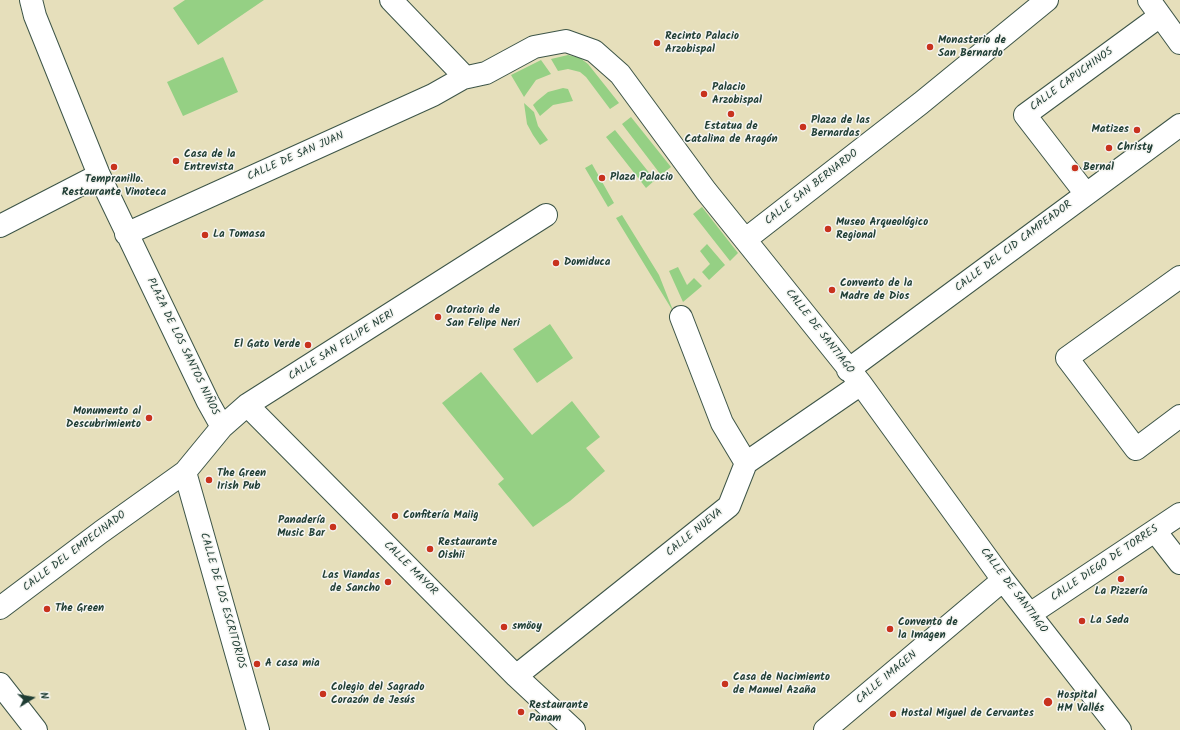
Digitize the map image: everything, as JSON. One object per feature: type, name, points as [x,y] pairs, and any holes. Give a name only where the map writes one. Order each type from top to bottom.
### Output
[{"type":"street","name":"PLAZA DE LOS SANTOS NIÑOS","points":[[30,0],[99,175],[126,234],[222,427],[185,472],[150,497]]},
{"type":"street","points":[[391,0],[465,77]]},
{"type":"street","name":"CALLE SAN BERNARDO","points":[[746,240],[921,103],[1047,0]]},
{"type":"street","points":[[1155,8],[1180,43]]},
{"type":"street","name":"CALLE CAPUCHINOS","points":[[1086,194],[1025,115],[1155,8]]},
{"type":"street","name":"CALLE DE SANTIAGO","points":[[465,77],[486,73],[534,46],[566,41],[594,51],[620,74],[706,191],[855,377],[1003,580],[1120,730]]},
{"type":"street","name":"CALLE DE SAN JUAN","points":[[126,234],[433,95],[465,77]]},
{"type":"street","name":"CALLE DEL CID CAMPEADOR","points":[[855,377],[1086,194],[1180,125]]},
{"type":"street","points":[[0,226],[99,175]]},
{"type":"street","name":"CALLE SAN FELIPE NERI","points":[[222,427],[248,405],[546,215]]},
{"type":"street","points":[[1180,277],[1067,358],[1136,449],[1180,416]]},
{"type":"street","points":[[681,317],[722,423],[746,463],[855,377]]},
{"type":"street","name":"CALLE MAYOR","points":[[248,405],[516,676],[574,730]]},
{"type":"street","name":"CALLE NUEVA","points":[[516,676],[728,506],[746,463]]},
{"type":"street","name":"CALLE DE LOS ESCRITORIOS","points":[[185,472],[258,730]]},
{"type":"street","name":"CALLE DEL EMPECINADO","points":[[0,608],[150,497]]},
{"type":"street","name":"CALLE DIEGO DE TORRES","points":[[1030,614],[1180,514]]},
{"type":"street","points":[[1155,531],[1180,563]]},
{"type":"street","name":"CALLE IMAGEN","points":[[825,730],[1003,580]]},
{"type":"street","points":[[0,684],[36,730]]},
{"type":"green space","points":[[185,0],[264,0],[198,45],[173,8]]},
{"type":"green space","points":[[568,55],[580,58],[588,64],[619,103],[610,109],[586,77],[580,72],[568,69],[558,71],[551,59]]},
{"type":"green space","points":[[223,57],[238,92],[183,116],[167,82]]},
{"type":"green space","points":[[541,60],[551,74],[536,80],[524,97],[511,75]]},
{"type":"green space","points":[[563,88],[568,89],[573,101],[553,105],[540,116],[533,105],[548,92]]},
{"type":"green space","points":[[524,103],[534,112],[538,126],[548,140],[540,145],[527,124]]},
{"type":"green space","points":[[631,117],[671,167],[661,175],[622,124]]},
{"type":"green space","points":[[615,130],[655,180],[646,188],[606,137]]},
{"type":"green space","points":[[592,164],[614,203],[608,207],[585,168]]},
{"type":"green space","points":[[702,207],[738,253],[730,261],[693,214]]},
{"type":"green space","points":[[622,215],[659,275],[674,313],[616,218]]},
{"type":"green space","points":[[707,244],[725,265],[709,280],[702,272],[710,264],[700,251]]},
{"type":"green space","points":[[678,267],[687,285],[694,278],[702,286],[683,302],[669,271]]},
{"type":"green space","points":[[550,324],[573,358],[537,383],[513,349]]},
{"type":"green space","points":[[481,372],[532,435],[572,401],[600,437],[586,448],[605,471],[570,501],[533,527],[498,484],[504,479],[442,403]]},
{"type":"place","name":"Recinto Palacio Arzobispal","points":[[657,43]]},
{"type":"place","name":"Monasterio de San Bernardo","points":[[930,47]]},
{"type":"place","name":"Palacio Arzobispal","points":[[704,94]]},
{"type":"place","name":"Estatua de Catalina de Aragón","points":[[731,114]]},
{"type":"place","name":"Plaza de las Bernardas","points":[[803,127]]},
{"type":"place","name":"Matizes","points":[[1137,130]]},
{"type":"place","name":"Christy","points":[[1109,148]]},
{"type":"place","name":"Casa de la Entrevista","points":[[176,161]]},
{"type":"place","name":"Tempranillo. Restaurante Vinoteca","points":[[114,167]]},
{"type":"place","name":"Bernal","points":[[1075,168]]},
{"type":"place","name":"Plaza Palacio","points":[[602,178]]},
{"type":"place","name":"Museo Arqueológico Regional","points":[[828,229]]},
{"type":"place","name":"La Tomasa","points":[[205,235]]},
{"type":"place","name":"Domiduca","points":[[556,263]]},
{"type":"place","name":"Convento de la Madre de Dios","points":[[832,290]]},
{"type":"place","name":"Oratorio de San Felipe Neri","points":[[438,317]]},
{"type":"place","name":"El Gato Verde","points":[[308,345]]},
{"type":"place","name":"Monumento al Descubrimiento","points":[[149,418]]},
{"type":"place","name":"The Green Irish Pub","points":[[209,480]]},
{"type":"place","name":"Confitería Maiig","points":[[395,516]]},
{"type":"place","name":"Panadería Music Bar","points":[[333,527]]},
{"type":"place","name":"Restaurante Oishii","points":[[430,549]]},
{"type":"place","name":"La Pizzería","points":[[1121,579]]},
{"type":"place","name":"Las Viandas de Sancho","points":[[388,582]]},
{"type":"place","name":"The Green","points":[[47,609]]},
{"type":"place","name":"La Seda","points":[[1082,621]]},
{"type":"place","name":"smöoy","points":[[504,627]]},
{"type":"place","name":"Convento de la Imagen","points":[[890,629]]},
{"type":"place","name":"A casa mia","points":[[257,664]]},
{"type":"place","name":"Casa de Nacimiento de Manuel Azaña","points":[[725,684]]},
{"type":"place","name":"Colegio del Sagrado Corazón de Jesús","points":[[323,694]]},
{"type":"place","name":"Hospital HM Vallés","points":[[1048,702]]},
{"type":"place","name":"Restaurante Panam","points":[[521,712]]},
{"type":"place","name":"Hostal Miguel de Cervantes","points":[[893,714]]}]
